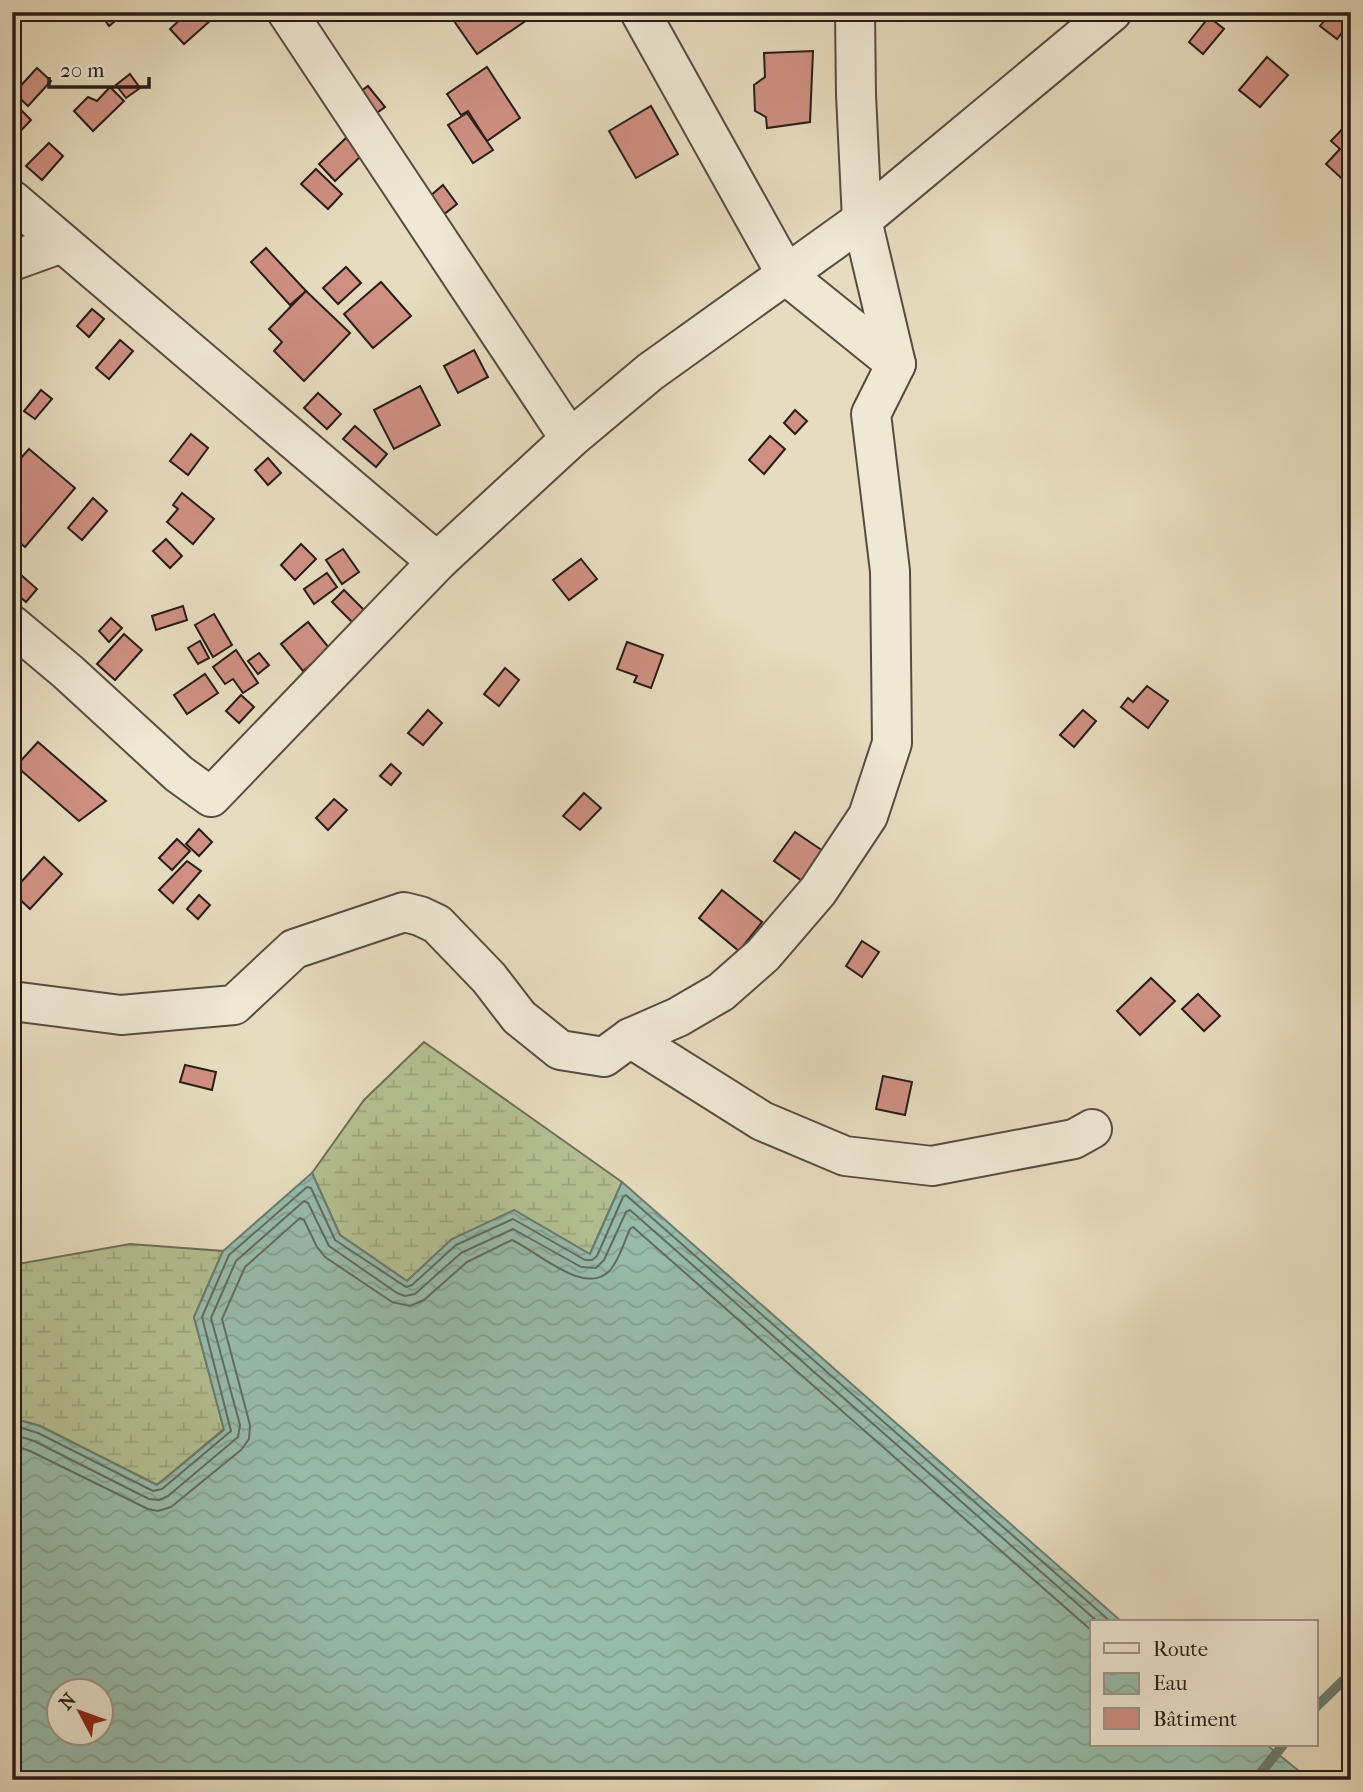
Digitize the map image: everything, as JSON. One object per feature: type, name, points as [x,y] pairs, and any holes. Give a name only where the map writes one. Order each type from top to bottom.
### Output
[{"type":"street","points":[[287,12],[570,439]]},
{"type":"street","points":[[640,12],[787,276],[896,364]]},
{"type":"street","points":[[12,1001],[121,1014],[234,1005],[294,949],[404,912],[437,924],[489,978],[519,1017],[560,1050],[604,1056],[630,1038],[678,1017],[721,992],[763,955],[818,891],[868,816],[892,743],[890,571],[871,414],[896,364],[863,220],[856,95],[855,12]]},
{"type":"street","points":[[12,625],[68,672],[179,774],[211,797],[439,561],[570,439],[650,372],[863,220],[1112,12]]},
{"type":"street","points":[[12,200],[439,561]]},
{"type":"street","points":[[12,261],[62,243]]},
{"type":"street","points":[[630,1038],[762,1121],[845,1156],[932,1166],[1074,1139],[1092,1129]]},
{"type":"green space","points":[[424,1042],[622,1182],[590,1254],[452,1239],[407,1281],[340,1235],[312,1173],[364,1100]]},
{"type":"green space","points":[[130,1244],[223,1251],[194,1317],[224,1429],[157,1485],[40,1426],[12,1418],[12,1265]]},
{"type":"water","points":[[312,1173],[340,1235],[407,1281],[452,1239],[514,1210],[590,1254],[622,1182],[1120,1620],[1090,1620],[1090,1746],[1268,1746],[1310,1780],[12,1780],[12,1418],[40,1426],[157,1485],[224,1430],[194,1317],[223,1251]]},
{"type":"building","points":[[99,12],[126,12],[109,26]]},
{"type":"building","points":[[188,12],[203,12],[211,20],[184,44],[170,29]]},
{"type":"building","points":[[466,12],[522,12],[527,20],[477,54],[454,21]]},
{"type":"building","points":[[1331,12],[1351,12],[1351,21],[1337,39],[1320,26]]},
{"type":"building","points":[[1209,17],[1224,29],[1203,54],[1189,42]]},
{"type":"building","points":[[813,51],[810,122],[767,128],[766,117],[755,111],[754,85],[765,77],[764,53]]},
{"type":"building","points":[[1267,57],[1288,75],[1260,107],[1239,90]]},
{"type":"building","points":[[487,67],[520,118],[487,141],[468,111],[461,115],[447,94]]},
{"type":"building","points":[[37,68],[51,81],[28,106],[14,93]]},
{"type":"building","points":[[130,74],[140,88],[126,98],[116,85]]},
{"type":"building","points":[[368,86],[385,107],[371,117],[355,96]]},
{"type":"building","points":[[110,87],[124,101],[93,131],[74,111],[88,97],[97,101]]},
{"type":"building","points":[[12,101],[31,120],[12,140]]},
{"type":"building","points":[[651,106],[678,154],[636,178],[609,131]]},
{"type":"building","points":[[467,113],[493,150],[473,163],[448,125]]},
{"type":"building","points":[[1347,124],[1351,127],[1351,187],[1326,164],[1340,149],[1331,141]]},
{"type":"building","points":[[346,138],[362,155],[335,181],[319,164]]},
{"type":"building","points":[[49,143],[63,156],[42,180],[26,166]]},
{"type":"building","points":[[316,169],[342,194],[328,209],[301,184]]},
{"type":"building","points":[[443,185],[457,204],[443,215],[429,197]]},
{"type":"building","points":[[266,248],[306,291],[290,305],[251,262]]},
{"type":"building","points":[[346,267],[361,283],[338,304],[323,288]]},
{"type":"building","points":[[381,282],[411,316],[373,348],[344,314]]},
{"type":"building","points":[[306,291],[350,333],[304,381],[274,351],[282,342],[269,329]]},
{"type":"building","points":[[92,309],[104,319],[89,337],[77,326]]},
{"type":"building","points":[[120,340],[133,351],[109,379],[96,368]]},
{"type":"building","points":[[474,350],[488,377],[458,393],[444,366]]},
{"type":"building","points":[[420,386],[440,425],[394,449],[374,410]]},
{"type":"building","points":[[41,390],[52,399],[35,419],[24,411]]},
{"type":"building","points":[[318,393],[341,414],[327,429],[304,408]]},
{"type":"building","points":[[795,410],[807,421],[795,434],[784,423]]},
{"type":"building","points":[[355,426],[387,454],[376,467],[343,439]]},
{"type":"building","points":[[191,434],[208,448],[188,475],[170,461]]},
{"type":"building","points":[[770,436],[785,449],[764,474],[749,460]]},
{"type":"building","points":[[29,449],[75,488],[25,547],[12,536],[12,468]]},
{"type":"building","points":[[268,458],[281,473],[268,485],[255,470]]},
{"type":"building","points":[[182,493],[214,519],[193,544],[167,522],[178,509],[173,505]]},
{"type":"building","points":[[93,498],[107,511],[82,540],[68,528]]},
{"type":"building","points":[[166,539],[182,556],[170,568],[153,551]]},
{"type":"building","points":[[301,544],[316,559],[295,580],[281,565]]},
{"type":"building","points":[[343,549],[359,572],[342,584],[326,560]]},
{"type":"building","points":[[581,559],[597,579],[569,600],[553,580]]},
{"type":"building","points":[[12,567],[37,589],[26,602],[12,590]]},
{"type":"building","points":[[327,573],[337,587],[314,604],[304,589]]},
{"type":"building","points":[[344,590],[366,612],[354,624],[332,602]]},
{"type":"building","points":[[183,606],[187,620],[156,630],[152,616]]},
{"type":"building","points":[[214,614],[232,645],[213,657],[195,625]]},
{"type":"building","points":[[111,618],[122,628],[109,642],[99,631]]},
{"type":"building","points":[[308,622],[330,649],[303,671],[281,644]]},
{"type":"building","points":[[124,634],[142,650],[115,680],[97,664]]},
{"type":"building","points":[[200,641],[209,658],[198,664],[188,648]]},
{"type":"building","points":[[627,642],[663,655],[651,688],[634,682],[637,676],[617,669]]},
{"type":"building","points":[[236,650],[258,683],[243,693],[233,679],[225,684],[213,667]]},
{"type":"building","points":[[259,653],[269,665],[258,674],[248,661]]},
{"type":"building","points":[[505,668],[519,680],[499,706],[484,694]]},
{"type":"building","points":[[205,674],[218,693],[187,714],[174,695]]},
{"type":"building","points":[[1147,686],[1168,701],[1148,728],[1121,707],[1128,698],[1133,702]]},
{"type":"building","points":[[241,695],[254,707],[239,723],[226,711]]},
{"type":"building","points":[[428,710],[442,723],[423,745],[408,733]]},
{"type":"building","points":[[1083,710],[1096,721],[1074,747],[1060,735]]},
{"type":"building","points":[[38,742],[106,801],[79,821],[16,766]]},
{"type":"building","points":[[391,764],[401,773],[391,785],[380,776]]},
{"type":"building","points":[[584,793],[601,808],[580,830],[563,816]]},
{"type":"building","points":[[334,799],[347,810],[328,830],[316,818]]},
{"type":"building","points":[[199,829],[212,842],[199,856],[186,844]]},
{"type":"building","points":[[795,832],[826,853],[805,883],[774,861]]},
{"type":"building","points":[[177,839],[190,851],[172,870],[159,858]]},
{"type":"building","points":[[44,857],[62,874],[30,909],[12,892]]},
{"type":"building","points":[[187,861],[201,871],[173,903],[159,890]]},
{"type":"building","points":[[722,890],[762,922],[739,951],[699,918]]},
{"type":"building","points":[[199,895],[210,905],[198,919],[187,909]]},
{"type":"building","points":[[862,941],[879,952],[862,977],[846,966]]},
{"type":"building","points":[[1151,978],[1175,1001],[1140,1035],[1117,1011]]},
{"type":"building","points":[[1198,994],[1220,1016],[1204,1031],[1182,1009]]},
{"type":"building","points":[[185,1065],[216,1072],[212,1090],[180,1082]]},
{"type":"building","points":[[883,1076],[912,1082],[905,1115],[876,1109]]},
{"type":"waterway","points":[[1318,1705],[1351,1673]]},
{"type":"waterway","points":[[1255,1780],[1282,1746]]}]
